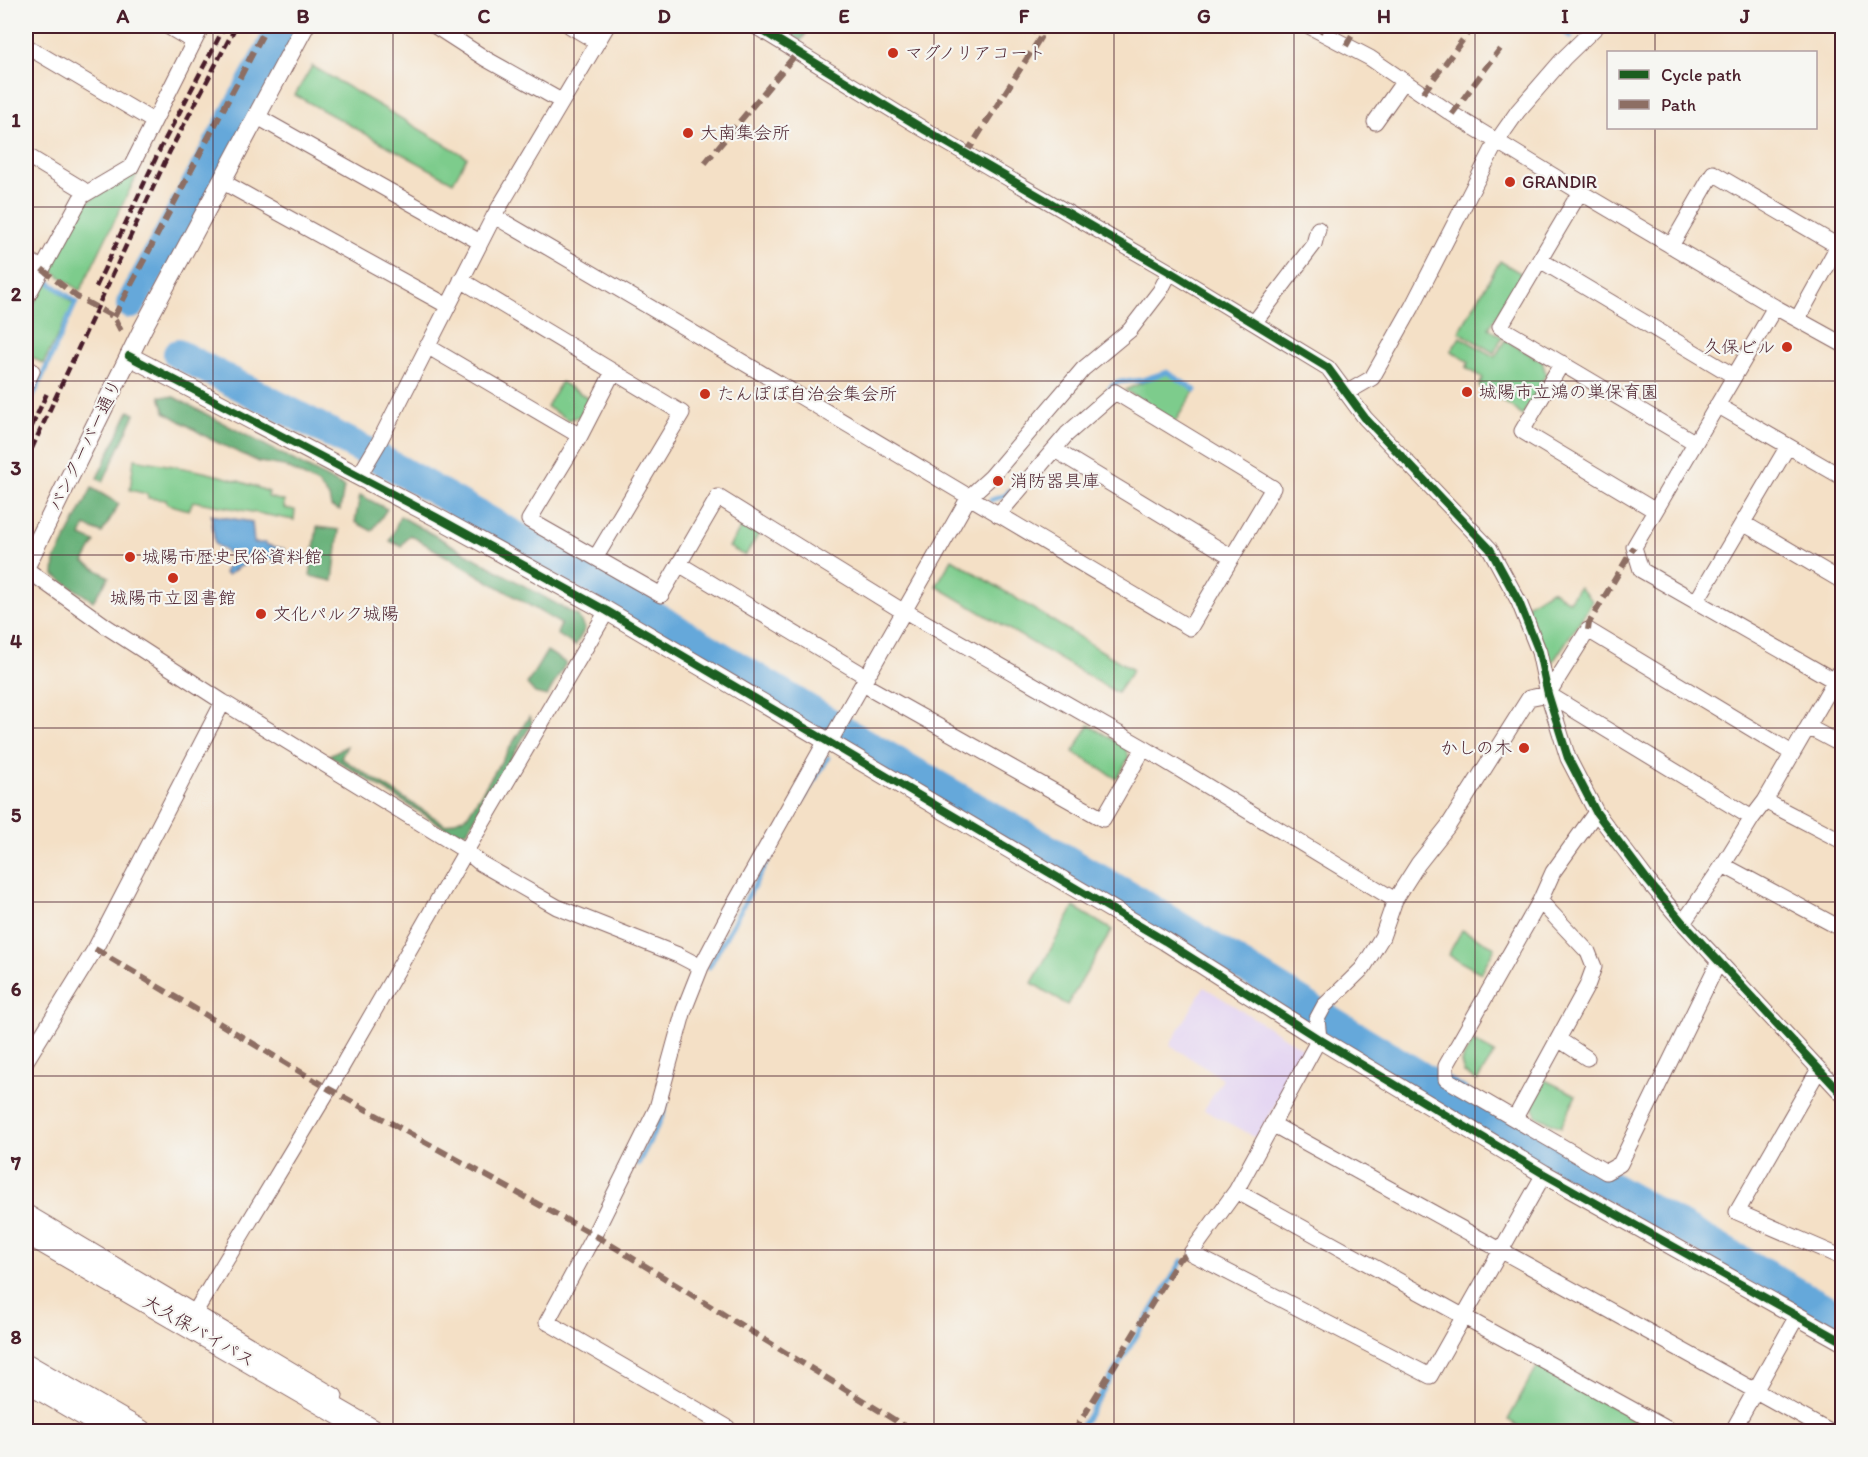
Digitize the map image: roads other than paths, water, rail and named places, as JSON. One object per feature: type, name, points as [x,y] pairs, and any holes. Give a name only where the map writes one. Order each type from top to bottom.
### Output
[{"type":"highway","name":"大久保バイパス","points":[[26,1231],[373,1431]]},
{"type":"highway","points":[[26,1366],[140,1431]]},
{"type":"street","points":[[167,26],[194,42]]},
{"type":"street","points":[[82,196],[131,167],[202,26]]},
{"type":"street","name":"バンクーバー通り","points":[[26,567],[129,356],[305,26]]},
{"type":"street","points":[[435,26],[561,101]]},
{"type":"street","points":[[570,26],[597,42]]},
{"type":"street","points":[[358,476],[378,444],[494,216],[607,26]]},
{"type":"street","points":[[754,26],[925,130],[1170,272],[1328,368],[1365,418],[1490,549],[1519,602],[1539,652],[1548,694],[1568,758],[1596,812],[1683,923],[1842,1095]]},
{"type":"street","points":[[1309,26],[1371,58],[1452,114],[1580,192],[1842,344]]},
{"type":"street","points":[[1346,393],[1372,378],[1412,307],[1497,141],[1528,98],[1597,26]]},
{"type":"street","points":[[26,46],[153,121]]},
{"type":"street","points":[[1375,122],[1404,81]]},
{"type":"street","points":[[256,116],[480,242]]},
{"type":"street","points":[[26,155],[82,189],[82,196],[26,300]]},
{"type":"street","points":[[1671,246],[1713,173],[1838,246],[1798,318]]},
{"type":"street","points":[[223,182],[448,306]]},
{"type":"street","points":[[1580,192],[1500,327],[1694,442]]},
{"type":"street","points":[[494,216],[719,346],[998,515],[1190,628],[1273,488],[1115,392],[1067,434],[998,515]]},
{"type":"street","points":[[1254,323],[1314,244],[1318,229]]},
{"type":"street","points":[[26,258],[42,268]]},
{"type":"street","points":[[1540,260],[1734,376]]},
{"type":"street","points":[[731,1431],[547,1322],[594,1235],[657,1108],[684,1010],[701,967],[729,912],[846,715],[969,497],[991,477],[1083,369],[1130,330],[1160,291],[1170,272]]},
{"type":"street","points":[[461,280],[682,413],[596,557]]},
{"type":"street","points":[[1683,923],[1765,801],[1839,675],[1696,602],[1641,570],[1634,548],[1694,442],[1776,307]]},
{"type":"street","points":[[427,346],[580,436]]},
{"type":"street","points":[[129,356],[358,476],[607,611],[830,740],[1165,941],[1319,1039],[1544,1174],[1842,1341]]},
{"type":"street","points":[[1562,363],[1522,431],[1654,510]]},
{"type":"street","points":[[26,366],[32,371],[26,384]]},
{"type":"street","points":[[613,372],[580,436],[529,520],[661,595],[718,497],[905,611],[1144,748],[1395,900]]},
{"type":"street","points":[[1717,405],[1842,477]]},
{"type":"street","points":[[1696,602],[1788,446]]},
{"type":"street","points":[[1055,450],[1232,558]]},
{"type":"street","points":[[1743,524],[1842,581]]},
{"type":"street","points":[[679,564],[865,681],[1103,819],[1144,748]]},
{"type":"street","points":[[26,567],[107,627],[223,702],[466,851],[480,863],[557,907],[678,955],[701,967]]},
{"type":"street","points":[[195,1312],[329,1089],[607,611]]},
{"type":"street","points":[[1548,694],[1588,630],[1792,753]]},
{"type":"street","points":[[1544,1174],[1430,1376],[1191,1253],[1236,1191],[1319,1039],[1321,1012],[1363,968],[1382,937],[1395,900],[1418,864],[1448,826],[1529,698],[1548,694],[1752,818]]},
{"type":"street","points":[[26,1060],[95,949],[223,702]]},
{"type":"street","points":[[1808,727],[1842,745]]},
{"type":"street","points":[[1765,801],[1842,841]]},
{"type":"street","points":[[1596,812],[1553,872],[1540,901],[1446,1066],[1446,1079],[1606,1172],[1620,1164],[1719,961]]},
{"type":"street","points":[[1723,865],[1842,929]]},
{"type":"street","points":[[1515,1118],[1587,986],[1594,967],[1588,952],[1540,901]]},
{"type":"street","points":[[1557,1039],[1587,1058]]},
{"type":"street","points":[[1819,1069],[1737,1212],[1841,1257]]},
{"type":"street","points":[[1272,1124],[1830,1431]]},
{"type":"street","points":[[1236,1191],[1673,1431]]},
{"type":"street","points":[[26,1212],[362,1413],[382,1431]]},
{"type":"street","points":[[1732,1431],[1797,1316]]},
{"type":"street","points":[[26,1385],[107,1431]]},
{"type":"water","points":[[211,515],[252,522],[254,543],[266,543],[285,549],[283,559],[254,562],[241,566],[228,575],[224,573],[233,556],[215,544]]},
{"type":"waterway","points":[[131,304],[283,26]]},
{"type":"waterway","points":[[1557,26],[1571,37]]},
{"type":"waterway","points":[[26,412],[76,302],[46,280]]},
{"type":"waterway","points":[[178,354],[362,449],[620,595],[847,733],[1141,903],[1472,1108],[1842,1318]]},
{"type":"waterway","points":[[1110,388],[1117,382],[1142,380],[1167,372],[1195,390]]},
{"type":"waterway","points":[[991,500],[1006,495],[1009,491]]},
{"type":"waterway","points":[[787,825],[828,758]]},
{"type":"waterway","points":[[709,967],[777,844]]},
{"type":"waterway","points":[[638,1164],[663,1115],[666,1104]]},
{"type":"waterway","points":[[1078,1432],[1182,1261]]},
{"type":"railway","points":[[96,287],[161,147],[225,26]]},
{"type":"railway","points":[[26,461],[170,151],[236,26]]},
{"type":"railway","points":[[26,439],[47,393]]},
{"type":"place","name":"マグノリアコート","points":[[893,53]]},
{"type":"place","name":"大南集会所","points":[[688,133]]},
{"type":"place","name":"GRANDIR","points":[[1510,182]]},
{"type":"place","name":"久保ビル","points":[[1787,347]]},
{"type":"place","name":"城陽市立鴻の巣保育園","points":[[1467,392]]},
{"type":"place","name":"たんぽぽ自治会集会所","points":[[705,394]]},
{"type":"place","name":"消防器具庫","points":[[998,481]]},
{"type":"place","name":"城陽市歴史民俗資料館","points":[[130,557]]},
{"type":"place","name":"城陽市立図書館","points":[[173,578]]},
{"type":"place","name":"文化パルク城陽","points":[[261,614]]},
{"type":"place","name":"かしの木","points":[[1524,748]]}]
